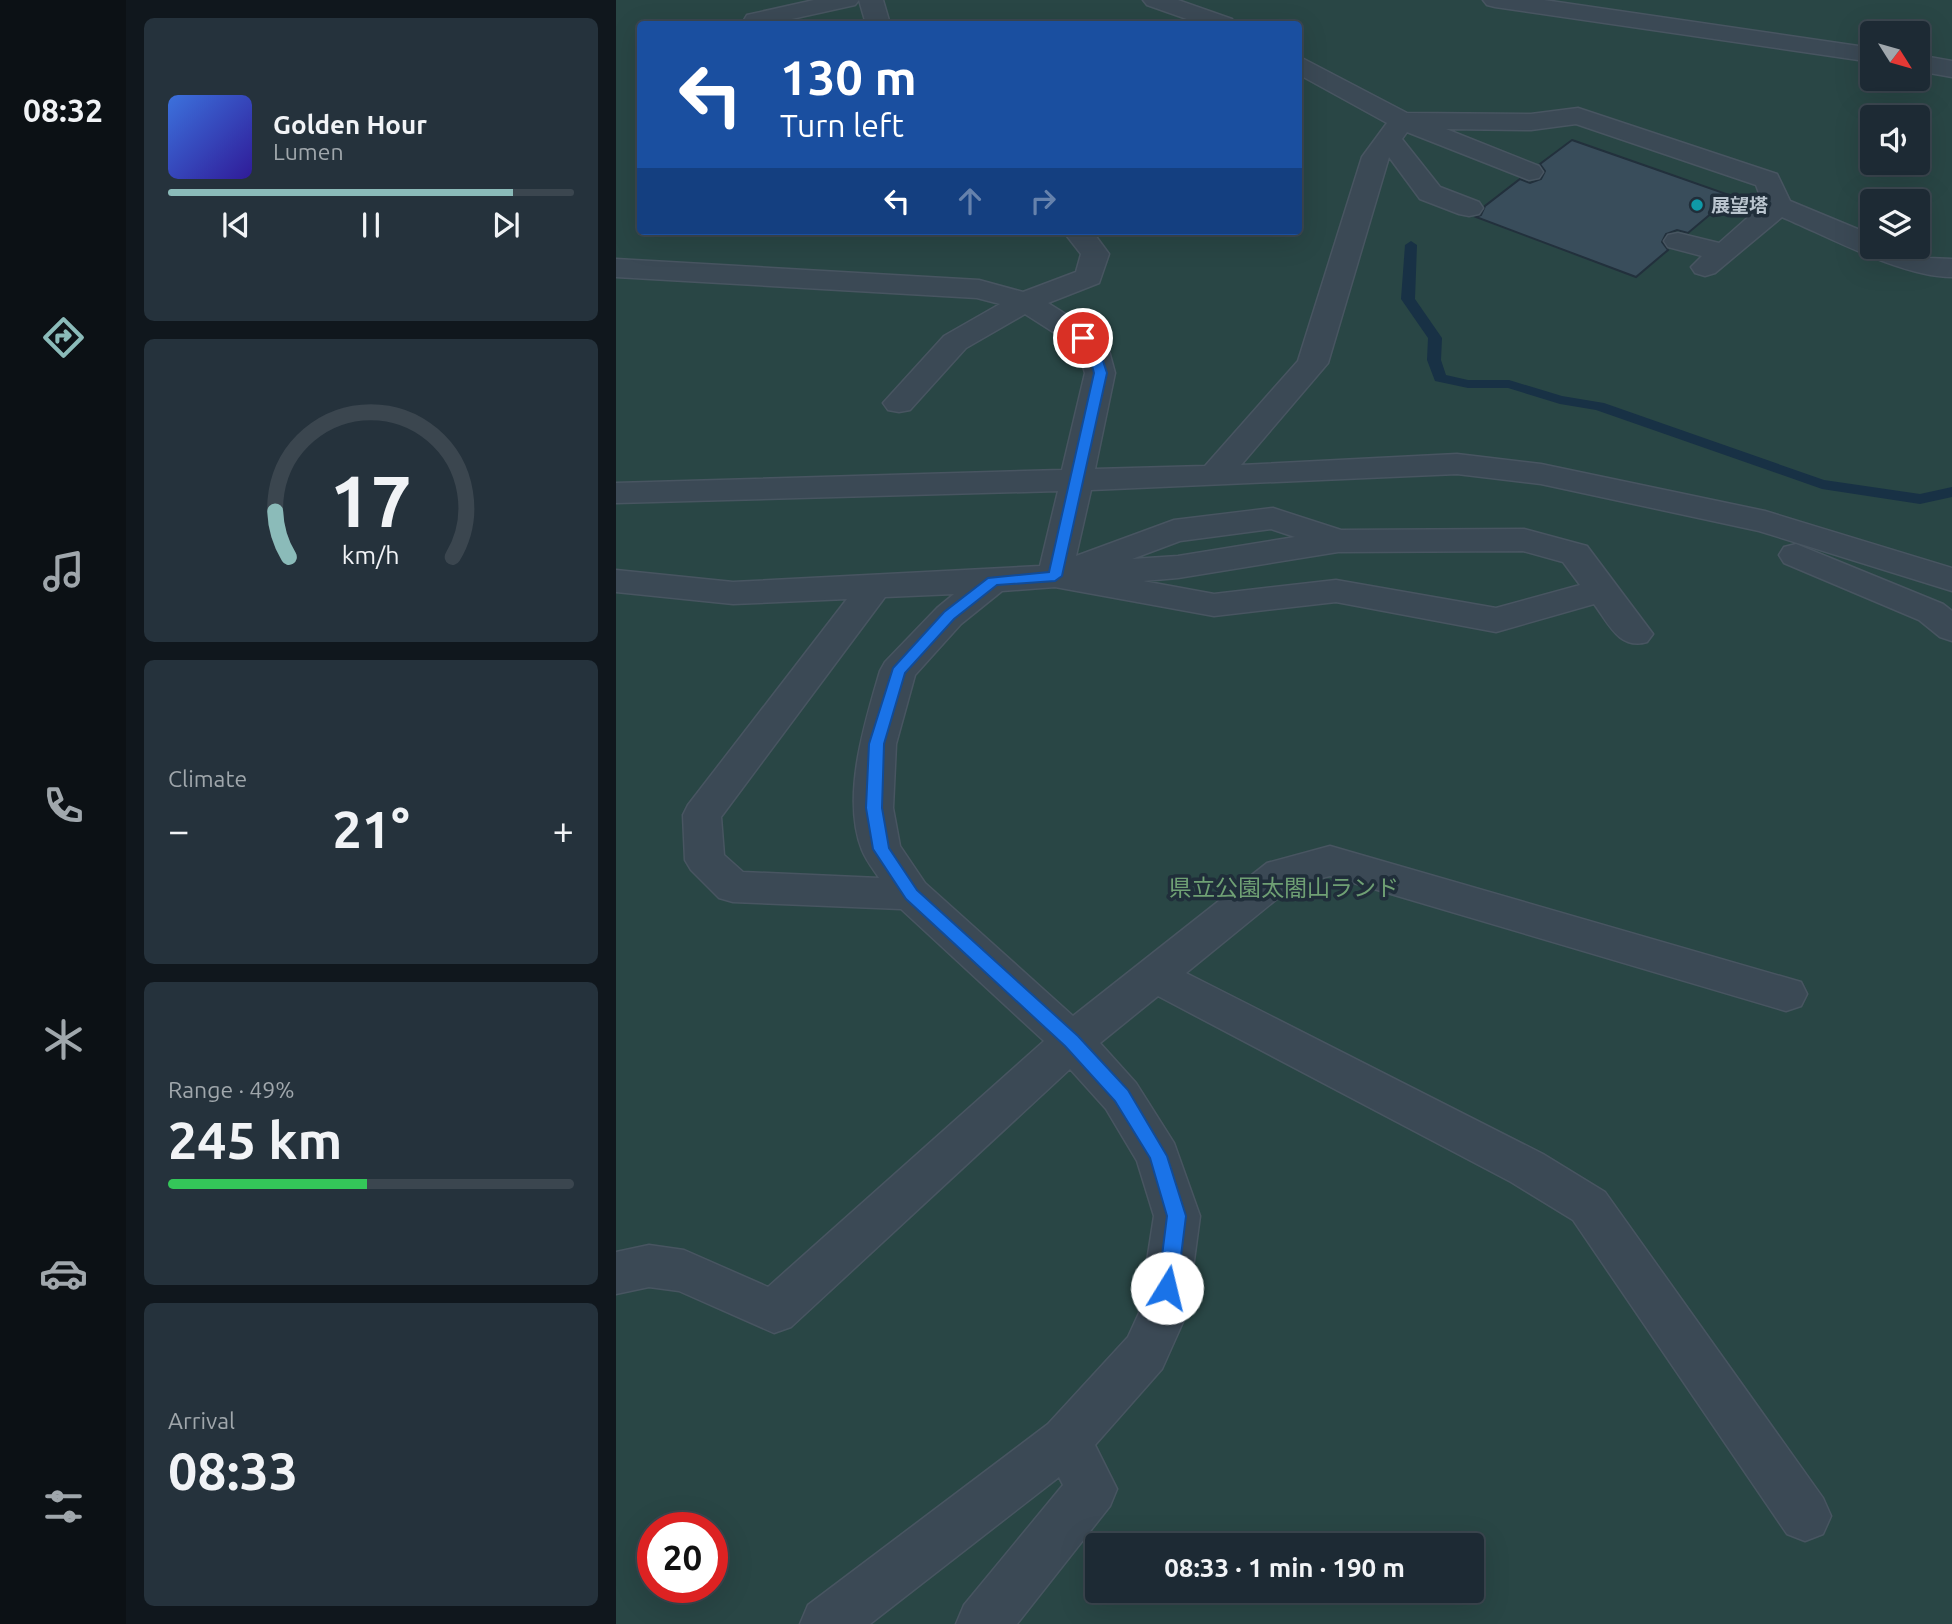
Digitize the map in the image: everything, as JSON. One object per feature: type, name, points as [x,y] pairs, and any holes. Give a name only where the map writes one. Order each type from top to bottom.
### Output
[{"type":"lane","points":[[754,15],[847,0]]},
{"type":"lane","points":[[871,0],[875,21]]},
{"type":"lane","points":[[1155,0],[1214,21]]},
{"type":"lane","points":[[1495,0],[1860,53]]},
{"type":"lane","points":[[1930,65],[1952,69]]},
{"type":"lane","points":[[1302,66],[1396,130],[1529,172]]},
{"type":"lane","points":[[1214,476],[1313,363],[1375,157],[1396,130],[1531,122],[1577,116],[1767,180],[1778,206],[1860,240]]},
{"type":"lane","points":[[1396,130],[1430,193],[1469,208]]},
{"type":"lane","points":[[1655,169],[1669,146]]},
{"type":"lane","points":[[1678,242],[1715,260],[1778,206]]},
{"type":"lane","points":[[899,403],[955,342],[1025,302],[1088,277],[1096,254],[1080,235]]},
{"type":"lane","points":[[1905,259],[1940,269],[1952,268]]},
{"type":"lane","points":[[616,268],[979,289],[1025,302],[1083,338],[1094,351],[1100,373],[1055,576]]},
{"type":"lane","points":[[616,493],[1214,476],[1457,464],[1541,474],[1765,522],[1952,580]]},
{"type":"lane","points":[[1055,576],[1174,531],[1273,517],[1338,541],[1524,540],[1575,554],[1635,634]]},
{"type":"lane","points":[[1765,522],[1778,547],[1931,612],[1952,629]]},
{"type":"lane","points":[[1336,591],[1338,541]]},
{"type":"lane","points":[[616,581],[733,593],[1055,576],[1214,605],[1336,591],[1496,620],[1601,590]]},
{"type":"lane","points":[[827,1624],[1066,1441],[1145,1353],[1163,1313],[1177,1216],[1158,1156],[1121,1096],[1072,1041],[912,894],[881,849],[874,808],[877,744],[898,671],[949,615],[993,581]]},
{"type":"lane","points":[[875,586],[702,815],[705,860],[733,887],[912,894]]},
{"type":"lane","points":[[616,1273],[649,1266],[684,1271],[774,1312],[1072,1041],[1281,874],[1330,861],[1786,994]]},
{"type":"lane","points":[[1154,975],[1527,1168],[1589,1206],[1805,1516]]},
{"type":"lane","points":[[983,1624],[1092,1489],[1066,1441]]},
{"type":"green space","name":"県立公園太閤山ランド","points":[[616,0],[1952,0],[1952,1624],[616,1624]]},
{"type":"building","points":[[1572,140],[1732,196],[1688,233],[1677,230],[1666,234],[1662,242],[1668,250],[1636,277],[1476,217],[1481,215],[1485,206],[1520,179],[1530,183],[1541,179],[1545,171],[1540,164]]},
{"type":"waterway","points":[[1411,245],[1408,299],[1435,338],[1434,360],[1440,378],[1468,384],[1509,384],[1560,400],[1599,406],[1822,484],[1920,499],[1952,492]]},
{"type":"place","name":"展望塔","points":[[1697,205]]},
{"type":"route","points":[[1083,338],[1094,351],[1100,373],[1055,576],[993,581],[949,615],[898,671],[877,744],[874,808],[881,849],[912,894],[930,914],[1072,1041],[1121,1096],[1158,1156],[1177,1216],[1167,1288]]}]
